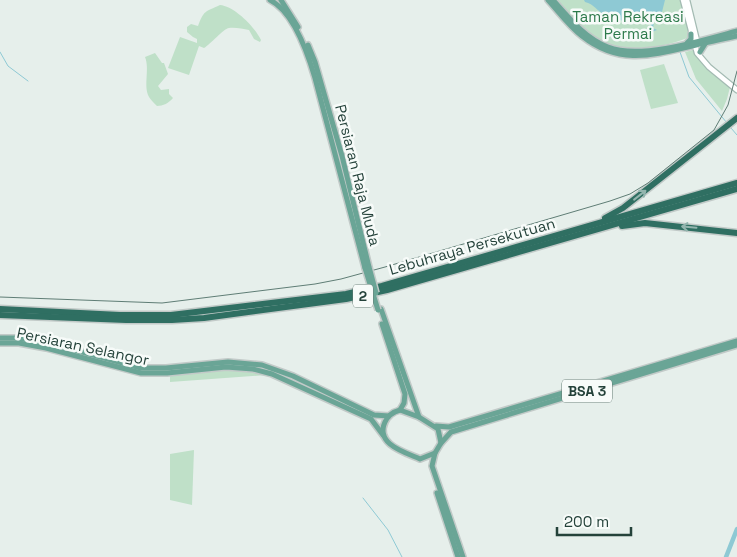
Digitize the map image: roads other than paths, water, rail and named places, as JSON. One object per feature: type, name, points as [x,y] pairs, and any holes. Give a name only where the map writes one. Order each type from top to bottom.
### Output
[{"type":"highway","points":[[601,225],[735,120]]},
{"type":"highway","name":"Lebuhraya Persekutuan","points":[[0,315],[162,320],[204,318],[346,299],[387,290],[737,183]]},
{"type":"highway","name":"Lebuhraya Persekutuan","points":[[0,309],[120,315],[171,315],[346,294],[382,286],[737,188]]},
{"type":"highway","points":[[601,225],[616,228],[645,223],[737,233]]},
{"type":"main road","name":"Persiaran Raja Muda","points":[[270,0],[286,15],[306,48],[339,157]]},
{"type":"main road","name":"Persiaran Raja Muda","points":[[281,0],[307,43],[314,59],[367,268],[406,394],[400,410]]},
{"type":"main road","points":[[548,0],[575,31],[604,50],[629,56],[643,56],[685,45],[737,36]]},
{"type":"main road","points":[[553,0],[576,25],[592,38],[608,47],[634,52],[672,49]]},
{"type":"main road","points":[[685,1],[693,34],[704,60]]},
{"type":"main road","points":[[700,52],[705,41],[737,31]]},
{"type":"main road","points":[[685,45],[693,34]]},
{"type":"main road","points":[[693,34],[705,41]]},
{"type":"main road","points":[[696,43],[697,53],[737,90]]},
{"type":"main road","name":"Persiaran Raja Muda","points":[[380,310],[419,417]]},
{"type":"main road","name":"Persiaran Selangor","points":[[0,338],[18,338],[53,344],[141,368],[166,368],[228,362],[262,364],[293,376],[374,415],[389,416]]},
{"type":"main road","name":"BSA 3","points":[[436,426],[449,427],[737,340]]},
{"type":"main road","name":"Persiaran Selangor","points":[[0,344],[19,343],[46,348],[140,373],[166,373],[226,367],[253,369],[272,374],[371,419],[383,435]]},
{"type":"main road","name":"BSA 3","points":[[441,443],[451,432],[737,345]]},
{"type":"main road","points":[[458,557],[429,468],[420,459],[388,443],[383,435],[384,423],[389,416],[400,410],[436,426],[440,434],[441,443],[435,454],[432,466],[463,557]]},
{"type":"main road","points":[[420,459],[435,454]]},
{"type":"water","points":[[584,0],[665,0],[660,20],[654,22],[653,28],[657,30],[649,33],[648,29],[651,24],[648,22],[641,23],[641,18],[638,15],[635,15],[629,22],[614,18],[602,13]]},
{"type":"waterway","points":[[0,52],[8,66],[28,81]]},
{"type":"waterway","points":[[680,52],[689,77],[727,123]]},
{"type":"waterway","points":[[731,128],[737,135]]},
{"type":"waterway","points":[[363,498],[388,530],[402,557]]},
{"type":"waterway","points":[[726,557],[737,529]]},
{"type":"tram line","points":[[0,297],[162,303],[315,284],[385,267],[610,201],[630,194],[648,183],[714,130],[728,105],[737,71]]},
{"type":"park label","name":"Taman Rekreasi Permai","points":[[628,24]]}]
